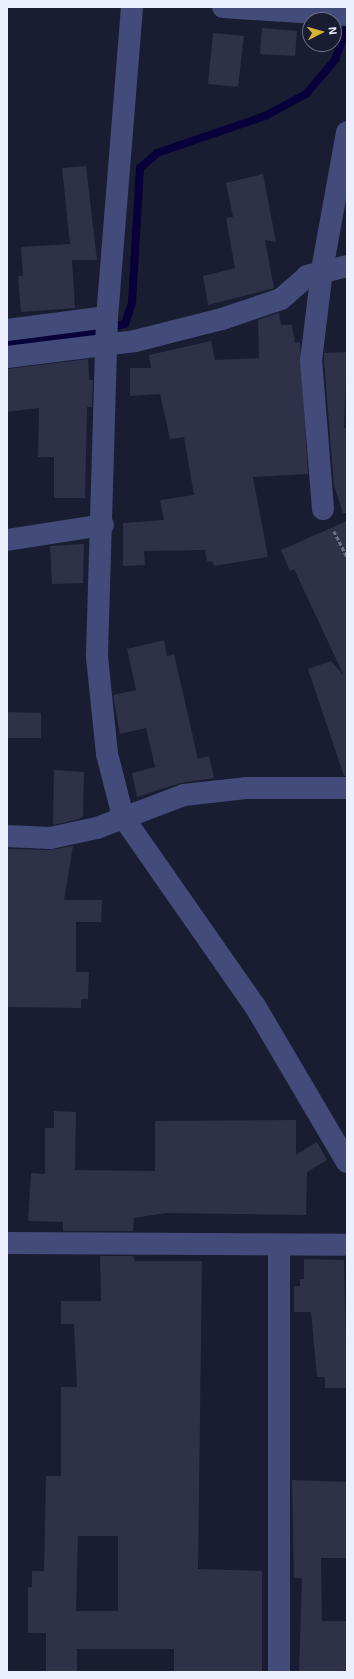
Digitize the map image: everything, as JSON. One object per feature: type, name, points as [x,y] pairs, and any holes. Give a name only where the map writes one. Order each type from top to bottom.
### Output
[{"type":"street","points":[[132,7],[106,344],[103,525],[97,658],[107,754],[123,817],[255,1006],[347,1162]]},
{"type":"street","points":[[223,7],[347,16]]},
{"type":"street","points":[[323,509],[311,361],[322,270],[347,132]]},
{"type":"street","points":[[7,357],[136,341],[222,320],[281,299],[307,276],[322,270],[347,266]]},
{"type":"street","points":[[7,330],[107,317]]},
{"type":"street","points":[[7,540],[103,525]]},
{"type":"street","points":[[7,836],[50,838],[97,828],[123,817],[192,794],[246,788],[347,788]]},
{"type":"street","points":[[7,1243],[279,1246],[347,1245]]},
{"type":"street","points":[[279,1246],[279,1672]]},
{"type":"path","points":[[323,509],[347,557]]},
{"type":"building","points":[[262,28],[297,31],[295,56],[260,54]]},
{"type":"building","points":[[213,33],[244,36],[238,87],[208,84]]},
{"type":"building","points":[[86,166],[97,260],[72,260],[75,308],[21,312],[18,276],[23,276],[21,247],[70,244],[62,168]]},
{"type":"building","points":[[263,174],[276,242],[265,240],[274,288],[208,305],[203,276],[235,268],[226,218],[233,217],[226,183]]},
{"type":"building","points":[[279,313],[281,325],[292,325],[295,343],[300,342],[308,474],[253,477],[268,557],[214,566],[213,562],[207,561],[205,550],[144,551],[145,565],[123,566],[123,523],[164,520],[160,500],[194,495],[184,437],[170,439],[160,394],[130,396],[130,368],[151,368],[149,355],[211,341],[215,360],[259,358],[258,320]]},
{"type":"building","points":[[347,352],[344,428],[347,428],[347,513],[343,513],[334,485],[324,353]]},
{"type":"building","points":[[88,359],[89,380],[93,380],[92,407],[87,407],[85,498],[54,498],[54,457],[38,457],[39,408],[7,412],[7,369]]},
{"type":"building","points":[[347,521],[347,776],[344,776],[308,669],[331,661],[344,676],[294,569],[290,571],[281,550]]},
{"type":"building","points":[[84,544],[83,583],[52,584],[50,546]]},
{"type":"building","points":[[164,640],[167,656],[174,654],[198,759],[209,756],[214,778],[180,783],[137,797],[132,773],[155,767],[146,728],[120,734],[113,695],[136,690],[127,649]]},
{"type":"building","points":[[7,712],[41,713],[41,738],[7,738]]},
{"type":"building","points":[[54,770],[84,772],[83,816],[79,819],[53,825]]},
{"type":"building","points":[[73,846],[64,900],[102,900],[101,922],[76,922],[76,972],[89,972],[88,999],[81,999],[81,1008],[7,1007],[7,849],[49,850]]},
{"type":"building","points":[[54,1111],[76,1112],[75,1170],[155,1171],[155,1121],[296,1120],[296,1155],[317,1142],[327,1160],[307,1172],[306,1215],[166,1213],[134,1218],[133,1231],[63,1231],[63,1222],[28,1221],[31,1173],[45,1174],[45,1128],[54,1128]]},
{"type":"building","points":[[100,1256],[133,1256],[135,1261],[202,1261],[198,1569],[262,1571],[262,1672],[174,1672],[174,1649],[77,1649],[77,1672],[46,1672],[46,1633],[28,1633],[28,1587],[32,1587],[32,1571],[44,1571],[46,1476],[61,1476],[61,1387],[77,1387],[74,1324],[61,1324],[61,1301],[101,1301]],"holes":[[[78,1536],[118,1536],[118,1611],[76,1611]]]},
{"type":"building","points":[[304,1259],[344,1260],[347,1388],[325,1388],[325,1377],[317,1377],[311,1312],[294,1312],[294,1286],[300,1286],[300,1279],[304,1279]]},
{"type":"building","points":[[292,1480],[347,1482],[347,1558],[321,1558],[322,1621],[347,1621],[347,1672],[299,1672],[302,1578],[294,1578]]},
{"type":"waterway","points":[[7,344],[88,333],[125,324],[132,302],[140,168],[157,153],[265,116],[306,94],[335,60],[347,27]]}]
